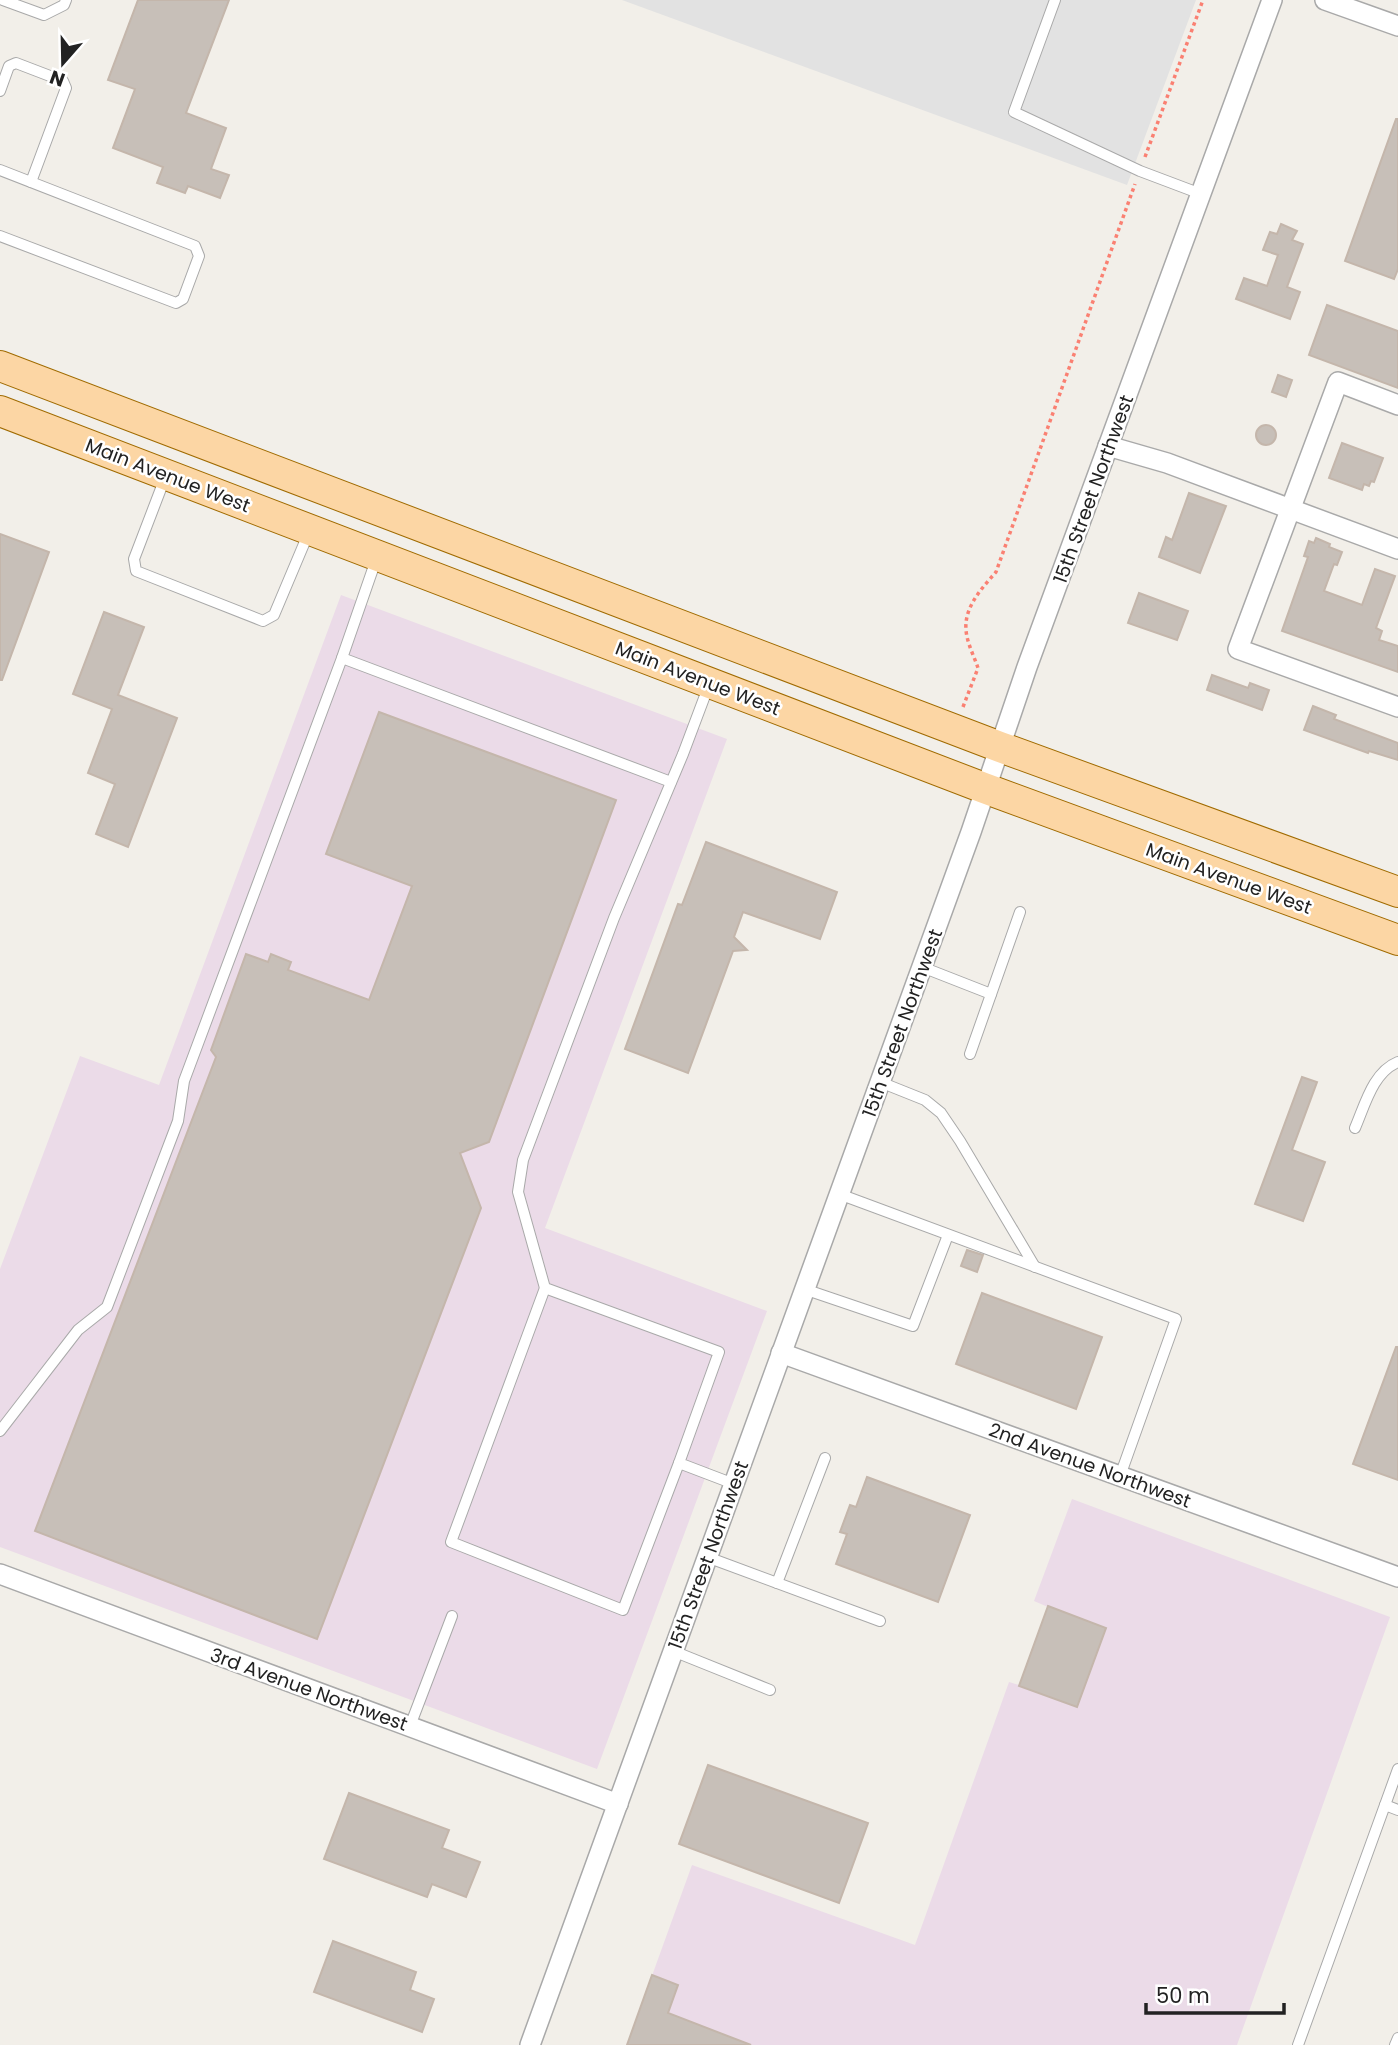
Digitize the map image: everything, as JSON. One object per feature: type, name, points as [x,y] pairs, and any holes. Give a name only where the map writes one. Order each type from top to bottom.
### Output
[{"type":"main road","points":[[0,366],[1000,747],[1398,892]]},
{"type":"main road","name":"Main Avenue West","points":[[0,411],[984,788],[1398,940]]},
{"type":"street","name":"15th Street Northwest","points":[[530,2045],[1272,0]]},
{"type":"street","points":[[1325,0],[1398,26]]},
{"type":"street","points":[[1398,405],[1338,382],[1238,649],[1398,707]]},
{"type":"street","points":[[1108,446],[1167,463],[1398,549]]},
{"type":"street","name":"2nd Avenue Northwest","points":[[781,1353],[1398,1577]]},
{"type":"street","name":"3rd Avenue Northwest","points":[[0,1574],[618,1804]]},
{"type":"lane","points":[[4,0],[44,15],[64,5],[66,0]]},
{"type":"lane","points":[[1055,0],[1014,112],[1140,172],[1201,194]]},
{"type":"lane","points":[[0,90],[9,66],[16,63],[65,84],[66,88],[31,182]]},
{"type":"lane","points":[[0,170],[195,246],[199,256],[183,299],[176,303],[0,236]]},
{"type":"lane","points":[[166,474],[134,559],[136,571],[263,621],[274,615],[310,530]]},
{"type":"lane","points":[[0,1431],[78,1330],[107,1307],[178,1121],[184,1082],[378,556]]},
{"type":"lane","points":[[342,658],[671,782]]},
{"type":"lane","points":[[545,1288],[719,1352],[623,1610],[451,1542],[545,1288],[518,1192],[523,1160],[614,918],[710,683]]},
{"type":"lane","points":[[970,1054],[1020,912]]},
{"type":"lane","points":[[922,967],[991,994]]},
{"type":"lane","points":[[1355,1128],[1379,1074],[1398,1062]]},
{"type":"lane","points":[[880,1082],[925,1100],[941,1113],[1035,1267]]},
{"type":"lane","points":[[839,1194],[1176,1319],[1120,1476]]},
{"type":"lane","points":[[804,1289],[913,1326],[948,1235]]},
{"type":"lane","points":[[777,1583],[825,1458]]},
{"type":"lane","points":[[679,1463],[734,1484]]},
{"type":"lane","points":[[707,1557],[880,1621]]},
{"type":"lane","points":[[410,1727],[452,1616]]},
{"type":"lane","points":[[673,1651],[770,1690]]},
{"type":"lane","points":[[1298,2045],[1398,1769]]},
{"type":"lane","points":[[1385,1805],[1398,1810]]},
{"type":"lane","points":[[1395,2045],[1398,2038]]},
{"type":"path","points":[[963,707],[978,668],[966,633],[966,621],[976,595],[996,572],[1203,0]]},
{"type":"shaded area","points":[[622,0],[1196,0],[1127,185]]},
{"type":"shaded area","points":[[341,595],[727,739],[545,1228],[767,1311],[597,1769],[0,1547],[0,1269],[80,1056],[159,1085]]},
{"type":"shaded area","points":[[1072,1499],[1390,1617],[1237,2045],[627,2045],[692,1865],[915,1945],[1009,1682],[1019,1685],[1048,1607],[1034,1601]]},
{"type":"building","points":[[138,0],[229,0],[186,113],[226,128],[211,169],[229,175],[220,198],[188,186],[185,193],[157,183],[163,167],[113,148],[135,89],[108,80]]},
{"type":"building","points":[[1396,119],[1398,269],[1394,279],[1345,261]]},
{"type":"building","points":[[1281,224],[1297,231],[1292,240],[1303,244],[1287,287],[1300,292],[1290,319],[1236,299],[1244,278],[1267,286],[1278,255],[1263,250],[1270,232],[1277,234]]},
{"type":"building","points":[[1327,305],[1398,331],[1398,388],[1309,355]]},
{"type":"building","points":[[1278,375],[1292,380],[1286,397],[1272,392]]},
{"type":"building","points":[[1266,425],[1273,428],[1276,435],[1273,442],[1266,445],[1259,442],[1256,435],[1259,428]]},
{"type":"building","points":[[1342,443],[1383,458],[1374,482],[1371,481],[1369,486],[1364,484],[1362,490],[1329,478]]},
{"type":"building","points":[[1189,493],[1226,506],[1200,573],[1159,557],[1166,537],[1172,540]]},
{"type":"building","points":[[0,534],[49,552],[2,680],[0,680]]},
{"type":"building","points":[[1316,538],[1342,552],[1337,565],[1334,564],[1324,591],[1362,605],[1375,569],[1395,576],[1376,628],[1382,631],[1379,640],[1398,646],[1398,672],[1282,631],[1308,557],[1304,556],[1309,541],[1314,543]]},
{"type":"building","points":[[1139,593],[1188,611],[1177,640],[1128,623]]},
{"type":"building","points":[[104,612],[144,627],[118,695],[177,718],[128,847],[96,834],[115,784],[88,773],[112,709],[73,694]]},
{"type":"building","points":[[1212,675],[1248,688],[1250,683],[1269,690],[1262,710],[1207,690]]},
{"type":"building","points":[[1313,706],[1336,715],[1334,719],[1398,743],[1398,760],[1369,751],[1368,753],[1304,730]]},
{"type":"building","points":[[379,712],[616,800],[489,1142],[460,1153],[481,1208],[317,1639],[35,1531],[216,1057],[211,1050],[246,954],[268,962],[271,954],[291,962],[288,970],[369,1000],[412,886],[326,854]]},
{"type":"building","points":[[706,842],[837,892],[820,939],[743,912],[734,937],[747,950],[733,951],[688,1073],[625,1049],[678,904],[682,905]]},
{"type":"building","points":[[1302,1077],[1317,1082],[1292,1150],[1325,1162],[1303,1221],[1255,1204]]},
{"type":"building","points":[[967,1250],[983,1255],[977,1272],[961,1266]]},
{"type":"building","points":[[982,1293],[1102,1337],[1076,1409],[956,1364]]},
{"type":"building","points":[[1398,1347],[1398,1480],[1353,1464]]},
{"type":"building","points":[[867,1477],[970,1515],[938,1602],[836,1564],[847,1534],[840,1532],[850,1505],[856,1507]]},
{"type":"building","points":[[1048,1606],[1106,1628],[1077,1707],[1019,1686]]},
{"type":"building","points":[[708,1765],[868,1823],[839,1903],[679,1844]]},
{"type":"building","points":[[349,1793],[449,1830],[442,1848],[480,1862],[466,1897],[432,1884],[427,1897],[324,1859]]},
{"type":"building","points":[[333,1941],[416,1972],[410,1990],[434,1999],[422,2032],[314,1992]]},
{"type":"building","points":[[652,1975],[678,1985],[668,2013],[751,2045],[627,2045]]}]
